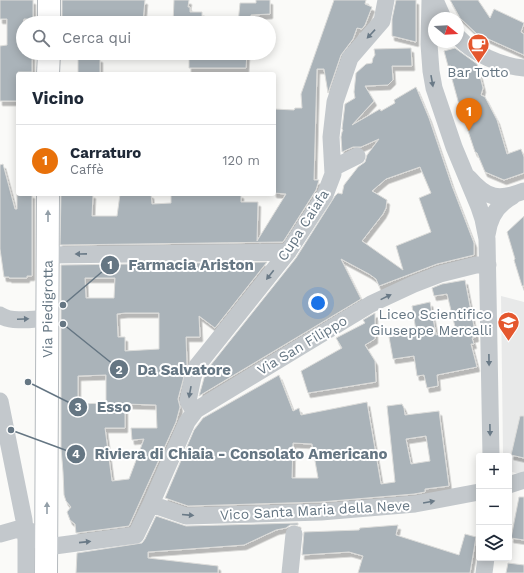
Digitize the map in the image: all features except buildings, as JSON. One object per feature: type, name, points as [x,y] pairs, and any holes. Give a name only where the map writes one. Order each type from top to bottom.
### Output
[{"type":"main road","points":[[49,0],[49,16]]},
{"type":"main road","points":[[48,72],[49,60]]},
{"type":"main road","name":"Via Piedigrotta","points":[[46,573],[48,196]]},
{"type":"street","name":"Cupa Caiafa","points":[[196,410],[188,401],[197,366],[288,252],[325,195],[331,182],[333,168],[331,137],[335,102],[350,58],[382,21],[386,0]]},
{"type":"street","points":[[430,0],[430,61],[435,93],[479,207],[487,239],[491,453]]},
{"type":"street","points":[[435,0],[441,12]]},
{"type":"street","points":[[464,43],[496,61],[524,68]]},
{"type":"street","points":[[430,61],[434,48]]},
{"type":"street","points":[[333,168],[357,156]]},
{"type":"street","points":[[464,171],[475,185],[488,194],[501,198],[518,193]]},
{"type":"street","points":[[487,239],[489,223],[494,213],[504,201],[518,193]]},
{"type":"street","points":[[48,255],[288,252]]},
{"type":"street","name":"Via San Filippo","points":[[47,546],[134,536],[138,532],[187,422],[196,410],[371,304],[440,274],[476,265],[488,265]]},
{"type":"street","points":[[0,315],[6,319],[12,320],[47,318]]},
{"type":"street","points":[[0,401],[25,527],[26,573]]},
{"type":"street","points":[[512,484],[524,480]]},
{"type":"street","name":"Vico Santa Maria della Neve","points":[[151,504],[186,516],[313,512],[415,504],[476,493]]},
{"type":"street","points":[[0,534],[25,527]]},
{"type":"street","points":[[25,527],[47,546]]},
{"type":"street","points":[[290,573],[294,534]]},
{"type":"street","points":[[484,573],[486,561]]},
{"type":"shaded area","points":[[501,296],[524,302],[524,472],[519,474],[512,472],[512,453],[503,453]]},
{"type":"place","name":"Bar Totto","points":[[478,64]]},
{"type":"place","name":"Carraturo","points":[[469,131]]},
{"type":"place","name":"Farmacia Ariston","points":[[63,305]]},
{"type":"place","name":"Da Salvatore","points":[[63,324]]},
{"type":"place","name":"Liceo Scientifico Giuseppe Mercalli","points":[[508,342]]},
{"type":"place","name":"Esso","points":[[28,382]]},
{"type":"place","name":"Riviera di Chiaia - Consolato Americano","points":[[11,430]]}]
